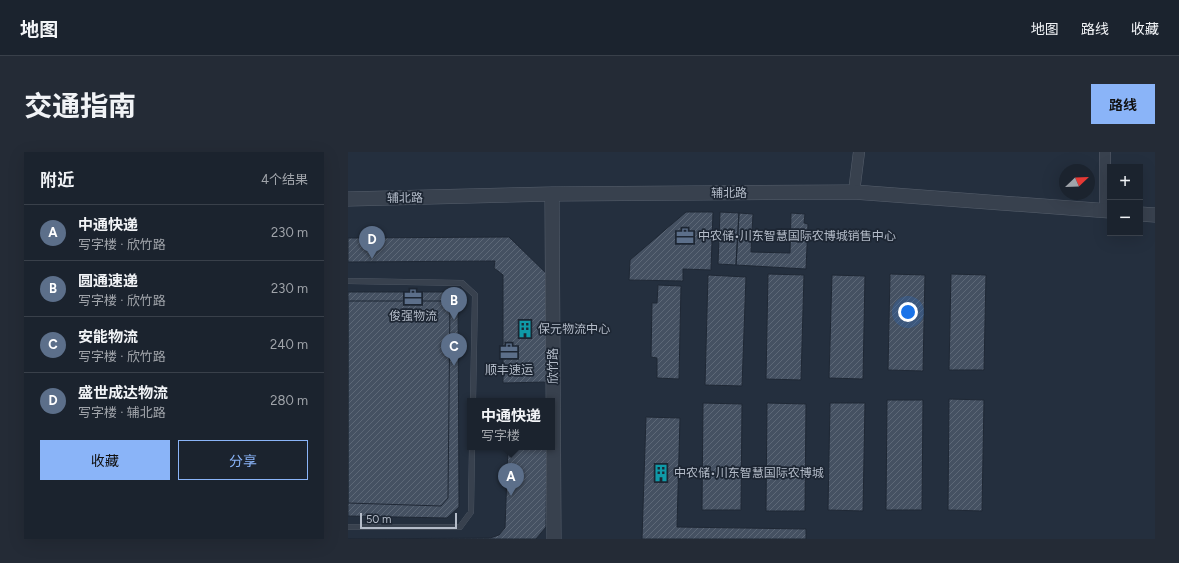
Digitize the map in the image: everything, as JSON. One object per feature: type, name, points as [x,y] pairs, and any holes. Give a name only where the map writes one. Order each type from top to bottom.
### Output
[{"type":"street","points":[[854,192],[859,152]]},
{"type":"street","points":[[1105,152],[1107,211]]},
{"type":"street","name":"辅北路","points":[[348,199],[552,194],[854,192],[1107,211]]},
{"type":"street","name":"欣竹路","points":[[552,194],[553,398]]},
{"type":"street","points":[[1143,214],[1155,215]]},
{"type":"street","name":"欣竹路","points":[[553,450],[554,539]]},
{"type":"lane","points":[[348,281],[462,283],[475,295],[473,398]]},
{"type":"lane","points":[[348,527],[460,527],[471,512],[472,450]]},
{"type":"building","name":"中农储•川东智慧国际农博城销售中心","points":[[686,212],[713,212],[711,270],[683,269],[683,281],[629,280],[630,260]]},
{"type":"building","points":[[720,212],[739,213],[736,265],[718,264]]},
{"type":"building","points":[[739,213],[753,214],[751,252],[790,253],[791,213],[805,214],[804,223],[808,224],[806,269],[736,265]]},
{"type":"building","name":"保元物流中心","points":[[509,237],[549,276],[546,382],[503,383],[503,275],[494,268],[495,261],[348,262],[348,238]]},
{"type":"building","points":[[768,274],[804,275],[801,380],[766,379]]},
{"type":"building","points":[[890,274],[925,275],[923,371],[888,370]]},
{"type":"building","points":[[951,274],[986,275],[984,370],[949,370]]},
{"type":"building","points":[[708,275],[746,277],[742,386],[705,385]]},
{"type":"building","points":[[832,275],[865,276],[863,379],[829,378]]},
{"type":"building","points":[[658,285],[681,286],[679,379],[657,378],[657,358],[651,357],[652,303],[657,303]]},
{"type":"building","points":[[348,292],[458,292],[459,507],[447,518],[348,516]]},
{"type":"building","points":[[348,301],[450,301],[448,498],[441,506],[348,503]]},
{"type":"building","points":[[949,399],[984,400],[982,511],[948,510]]},
{"type":"building","points":[[887,400],[923,400],[922,510],[886,510]]},
{"type":"building","name":"中农储•川东智慧国际农博城","points":[[703,403],[742,404],[741,510],[702,510]]},
{"type":"building","name":"中农储•川东智慧国际农博城","points":[[767,403],[806,404],[805,511],[766,511]]},
{"type":"building","name":"中农储•川东智慧国际农博城","points":[[830,403],[865,403],[863,511],[828,510]]},
{"type":"building","name":"中农储•川东智慧国际农博城","points":[[646,417],[680,418],[677,527],[806,529],[806,539],[642,539]]},
{"type":"building","points":[[508,450],[547,450],[546,527],[536,539],[348,539],[490,538],[499,535],[505,528]]},
{"type":"place","name":"中农储•川东智慧国际农博城销售中心","points":[[685,236]]},
{"type":"place","name":"盛世成达物流","points":[[372,259]]},
{"type":"place","name":"俊强物流","points":[[413,297]]},
{"type":"place","name":"圆通速递","points":[[454,320]]},
{"type":"place","name":"保元物流中心","points":[[525,329]]},
{"type":"place","name":"顺丰速运","points":[[509,351]]},
{"type":"place","name":"安能物流","points":[[454,366]]},
{"type":"place","name":"中农储•川东智慧国际农博城","points":[[661,473]]},
{"type":"place","name":"中通快递","points":[[511,496]]}]
